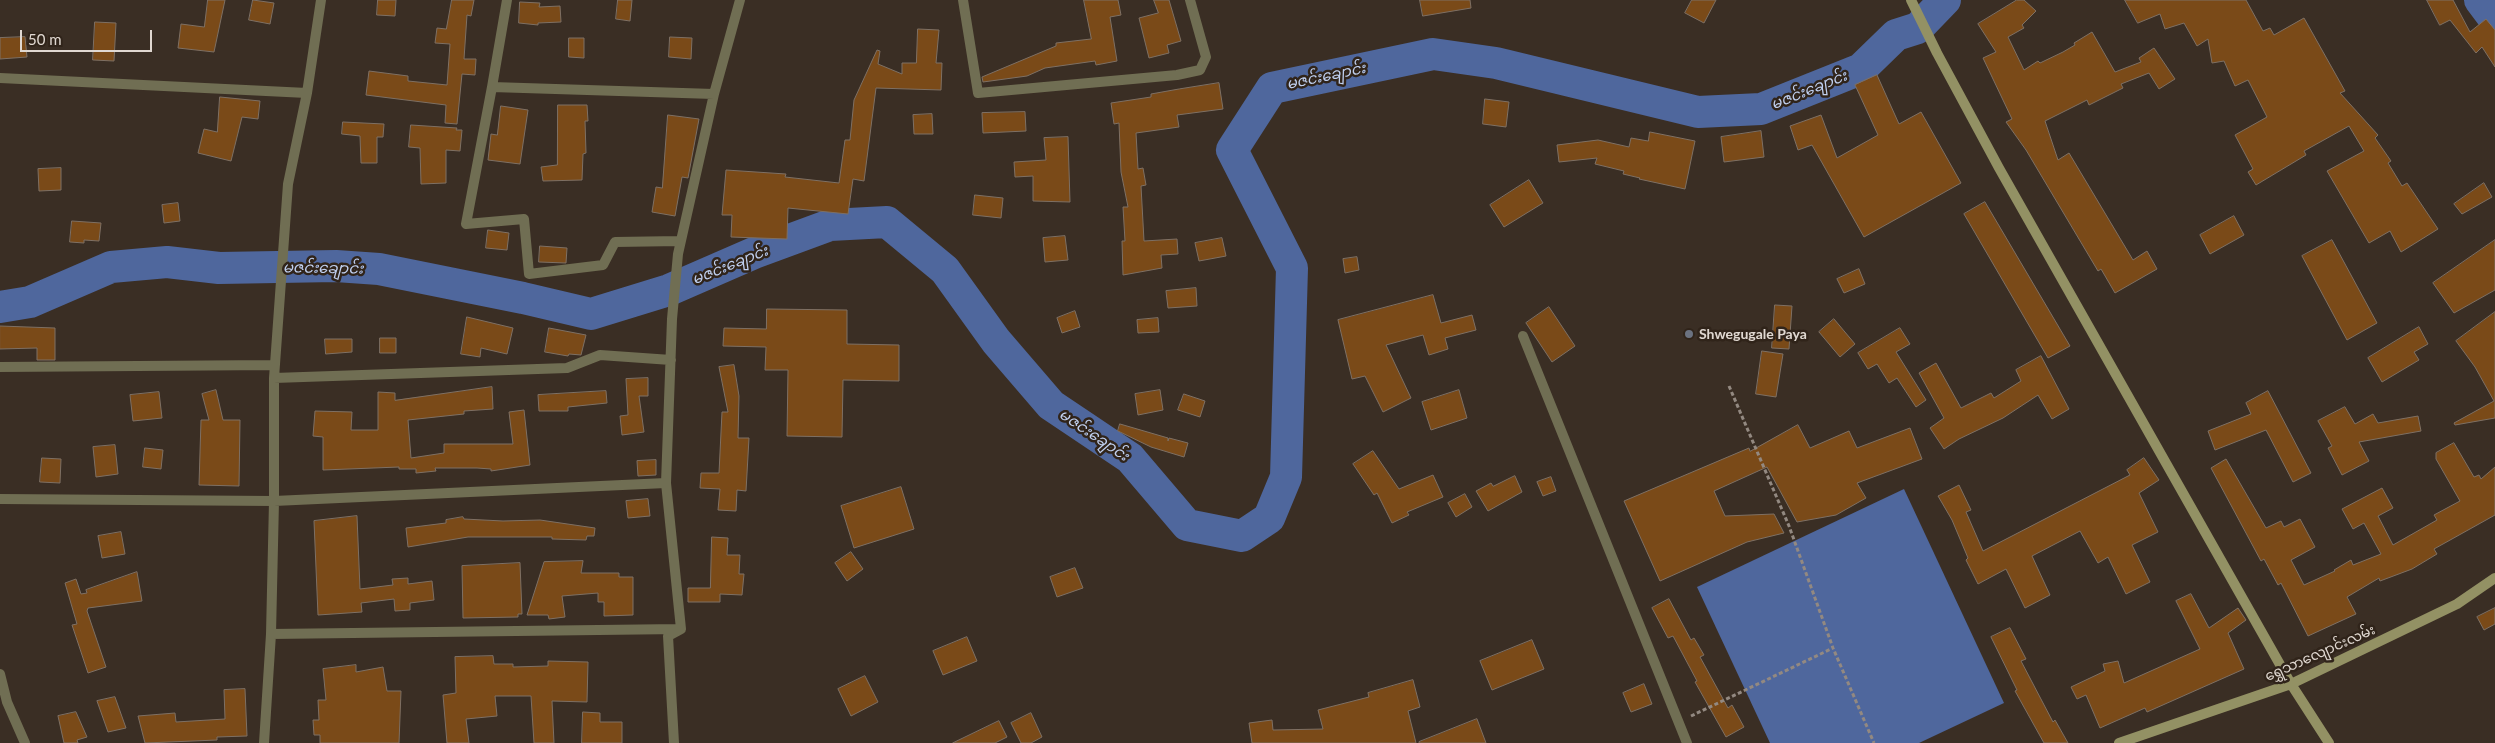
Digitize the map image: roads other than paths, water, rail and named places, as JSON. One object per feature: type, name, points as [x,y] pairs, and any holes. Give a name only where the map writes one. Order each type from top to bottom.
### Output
[{"type":"street","points":[[264,743],[271,634],[274,378],[288,184],[307,93],[321,0]]},
{"type":"street","points":[[507,0],[466,224],[524,219],[529,274],[603,265],[615,242],[680,241]]},
{"type":"street","points":[[681,629],[666,483],[672,319],[678,254],[714,94],[740,0]]},
{"type":"street","points":[[963,0],[978,93],[1177,75],[1200,70],[1206,57],[1190,0]]},
{"type":"street","points":[[1911,0],[1936,53],[2291,684],[2330,743]]},
{"type":"street","points":[[0,78],[307,93]]},
{"type":"street","points":[[492,87],[714,94]]},
{"type":"street","points":[[1524,336],[1688,743]]},
{"type":"street","points":[[274,378],[567,368],[600,356],[670,360]]},
{"type":"street","points":[[0,367],[275,365]]},
{"type":"street","points":[[0,498],[274,501],[666,483]]},
{"type":"street","name":"ရွှေသာလျောင်းလမ်း","points":[[2119,743],[2291,684],[2457,604],[2495,578]]},
{"type":"street","points":[[271,634],[681,629]]},
{"type":"street","points":[[674,743],[668,636],[681,629]]},
{"type":"street","points":[[0,674],[7,702],[25,743]]},
{"type":"water","points":[[1904,489],[2004,703],[1919,743],[1770,743],[1697,587]]},
{"type":"waterway","name":"မဇင်းချောင်း","points":[[0,307],[30,302],[111,267],[167,262],[219,268],[336,266],[379,269],[523,298],[591,314],[669,290],[754,253],[830,225],[887,222],[945,270],[996,341],[1051,405],[1130,458],[1187,525],[1242,536],[1269,518],[1286,477],[1292,268],[1232,150],[1272,88],[1433,54],[1496,63],[1698,112],[1761,109],[1861,69],[1896,35],[1918,28],[1945,0]]},
{"type":"waterway","name":"မဇင်းချောင်း","points":[[2480,0],[2495,20]]},
{"type":"place","name":"Shwegugale Paya","points":[[1689,334]]}]
